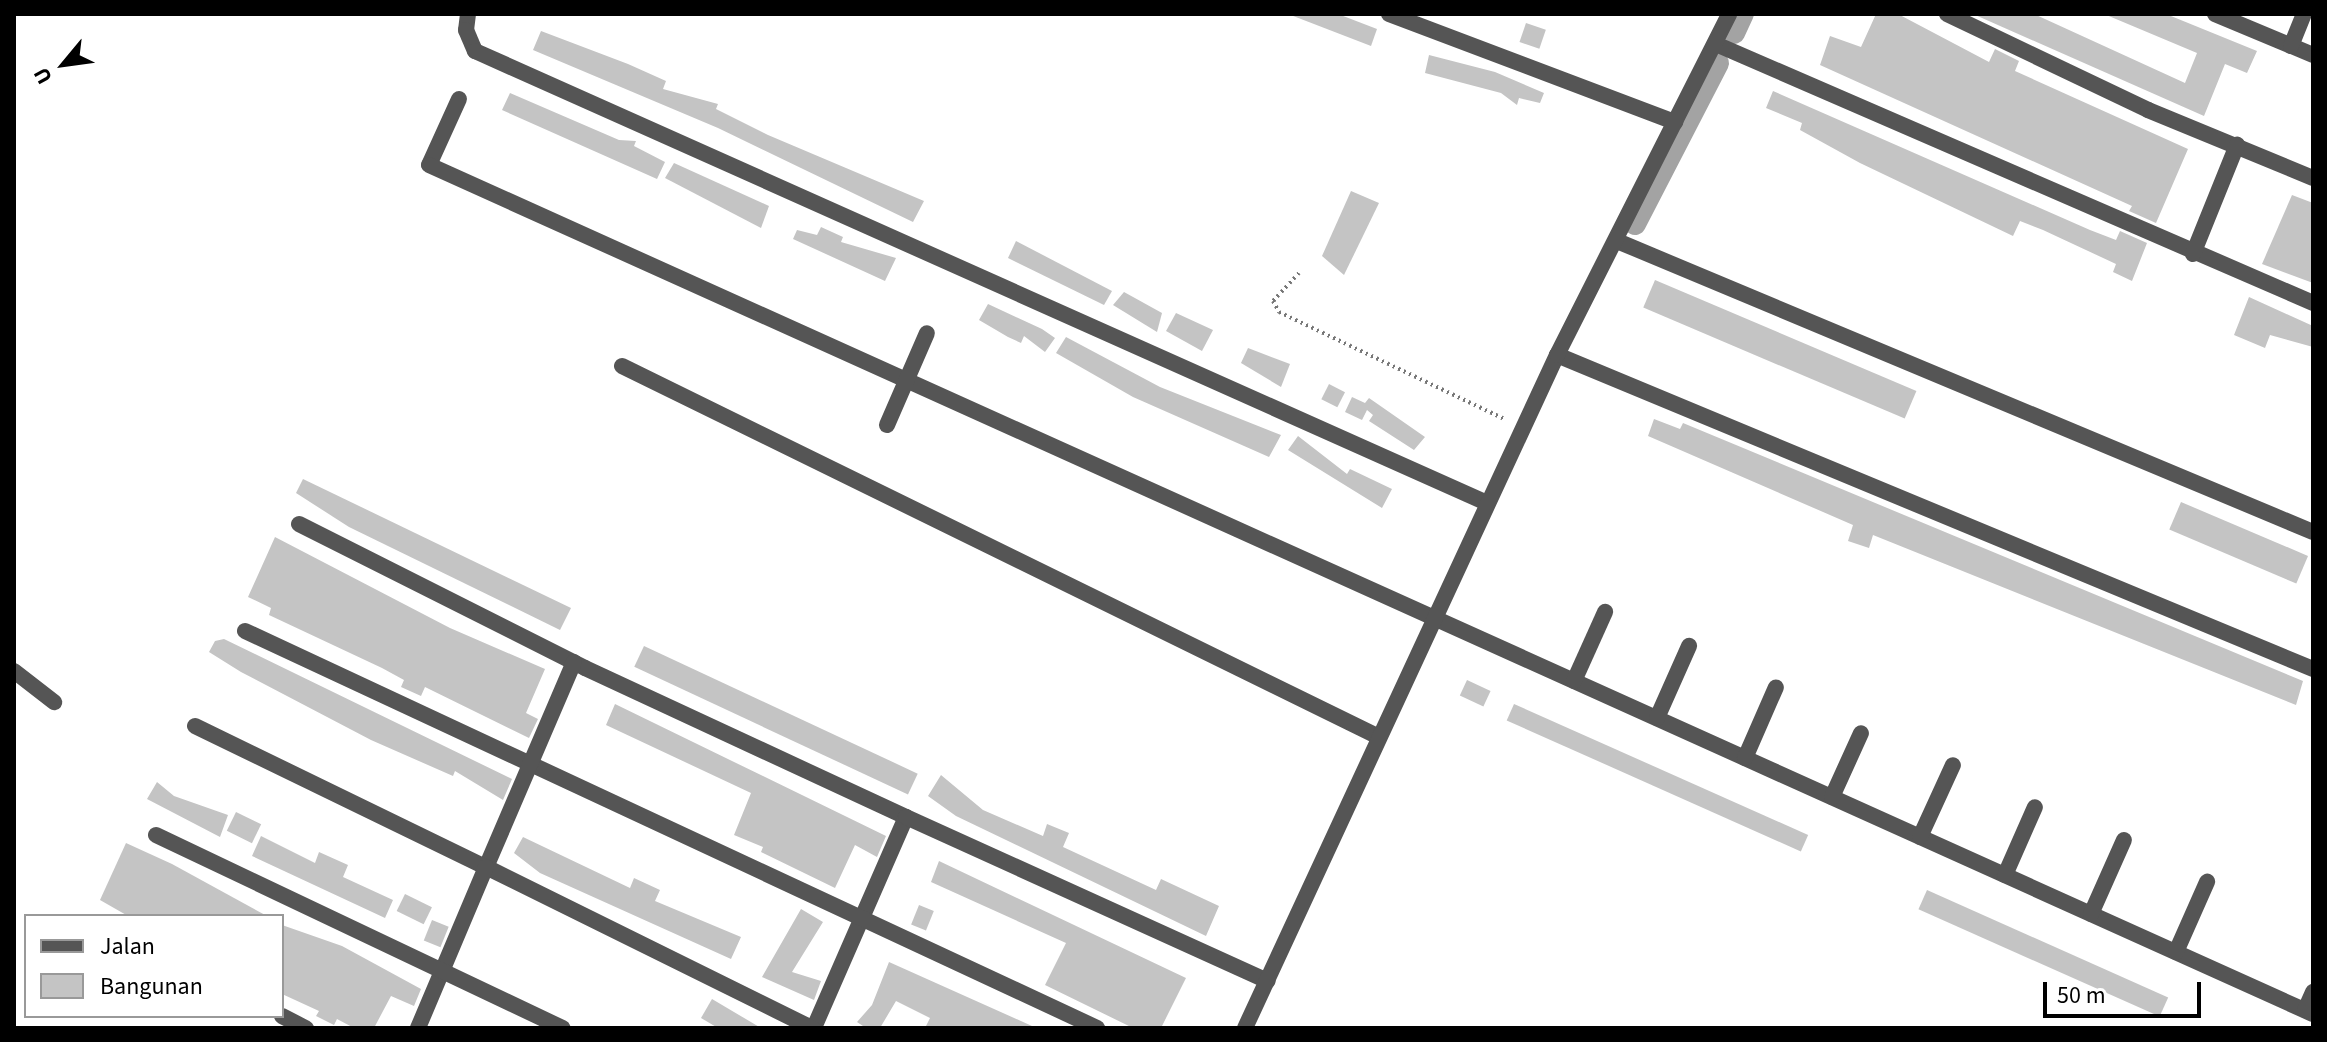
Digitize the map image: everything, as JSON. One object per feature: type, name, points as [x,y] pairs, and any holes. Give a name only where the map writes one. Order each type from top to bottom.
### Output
[{"type":"street","points":[[468,14],[466,30],[475,51],[1487,503]]},
{"type":"street","points":[[1389,14],[1675,122]]},
{"type":"street","points":[[1245,1028],[1557,355],[1675,122],[1718,45],[1729,14]]},
{"type":"street","points":[[1947,14],[2313,178]]},
{"type":"street","points":[[2215,14],[2313,55]]},
{"type":"street","points":[[2291,46],[2304,14]]},
{"type":"street","points":[[1718,45],[2193,254],[2313,303]]},
{"type":"street","points":[[459,99],[429,165],[2309,1012],[2313,992]]},
{"type":"street","points":[[2193,254],[2237,145]]},
{"type":"street","points":[[1617,241],[2313,532]]},
{"type":"street","points":[[887,425],[909,381],[927,333]]},
{"type":"street","points":[[1557,355],[2313,669]]},
{"type":"street","points":[[622,366],[1379,737]]},
{"type":"street","points":[[299,524],[574,662],[1268,981]]},
{"type":"street","points":[[1574,681],[1605,612]]},
{"type":"street","points":[[245,631],[1097,1028]]},
{"type":"street","points":[[1657,718],[1689,646]]},
{"type":"street","points":[[418,1028],[446,971],[528,762],[574,662]]},
{"type":"street","points":[[14,671],[54,702]]},
{"type":"street","points":[[1745,758],[1776,687]]},
{"type":"street","points":[[195,726],[813,1028],[906,817]]},
{"type":"street","points":[[1832,797],[1861,733]]},
{"type":"street","points":[[1920,837],[1953,765]]},
{"type":"street","points":[[2005,875],[2035,807]]},
{"type":"street","points":[[156,835],[562,1028]]},
{"type":"street","points":[[2091,914],[2124,840]]},
{"type":"street","points":[[2176,952],[2207,882]]},
{"type":"street","points":[[284,1017],[306,1028]]},
{"type":"path","points":[[1299,273],[1273,301],[1279,312],[1523,428]]},
{"type":"building","points":[[1288,14],[1338,14],[1377,29],[1371,46]]},
{"type":"building","points":[[1876,14],[1898,14],[1989,62],[1995,49],[2019,61],[2015,71],[2188,149],[2156,223],[2129,211],[2132,206],[1820,65],[1830,36],[1861,47]]},
{"type":"building","points":[[1973,14],[2034,14],[2185,83],[2197,53],[2104,14],[2166,14],[2257,51],[2247,73],[2225,64],[2204,116]]},
{"type":"building","points":[[1526,23],[1546,30],[1539,49],[1519,42]]},
{"type":"building","points":[[541,31],[628,64],[666,81],[663,89],[718,104],[716,109],[768,135],[924,201],[913,222],[718,128],[533,50]]},
{"type":"building","points":[[1429,55],[1495,72],[1544,93],[1540,103],[1519,98],[1517,105],[1501,93],[1425,73]]},
{"type":"building","points":[[1773,91],[2090,230],[2116,240],[2120,231],[2147,243],[2132,281],[2113,272],[2116,264],[2043,230],[2020,221],[2013,236],[1860,163],[1800,130],[1802,123],[1766,108]]},
{"type":"building","points":[[510,93],[619,140],[636,141],[634,146],[665,162],[657,179],[502,110]]},
{"type":"building","points":[[674,163],[769,206],[761,228],[665,178]]},
{"type":"building","points":[[1351,191],[1379,203],[1344,275],[1322,256]]},
{"type":"building","points":[[2292,195],[2313,203],[2313,283],[2262,264]]},
{"type":"building","points":[[821,227],[843,237],[841,242],[896,258],[885,281],[793,239],[797,230],[817,235]]},
{"type":"building","points":[[1016,241],[1112,291],[1104,305],[1008,258]]},
{"type":"building","points":[[1655,280],[1916,391],[1905,419],[1643,308]]},
{"type":"building","points":[[1124,292],[1162,313],[1157,332],[1113,305]]},
{"type":"building","points":[[2249,297],[2313,326],[2313,347],[2270,335],[2265,348],[2234,335]]},
{"type":"building","points":[[988,304],[1055,338],[1045,352],[1024,336],[1021,343],[1008,337],[979,320]]},
{"type":"building","points":[[1176,313],[1213,330],[1202,351],[1166,331]]},
{"type":"building","points":[[1066,337],[1160,387],[1281,435],[1269,457],[1133,397],[1056,353]]},
{"type":"building","points":[[1248,348],[1290,364],[1281,387],[1241,363]]},
{"type":"building","points":[[1329,384],[1345,392],[1337,407],[1321,399]]},
{"type":"building","points":[[1352,397],[1365,403],[1369,398],[1425,437],[1414,450],[1369,421],[1373,415],[1367,410],[1362,420],[1345,412]]},
{"type":"building","points":[[1654,419],[1680,429],[1683,423],[2303,681],[2296,705],[1873,535],[1869,548],[1848,541],[1853,525],[1648,436]]},
{"type":"building","points":[[1298,436],[1347,474],[1350,469],[1392,489],[1382,508],[1288,450]]},
{"type":"building","points":[[303,479],[571,608],[560,630],[349,527],[296,493]]},
{"type":"building","points":[[2181,502],[2308,556],[2296,584],[2169,530]]},
{"type":"building","points":[[275,537],[450,628],[545,669],[526,713],[538,719],[529,738],[425,687],[421,696],[401,687],[404,680],[382,668],[269,615],[271,608],[248,597]]},
{"type":"building","points":[[224,639],[512,779],[503,800],[455,771],[453,776],[371,740],[241,672],[209,652],[215,641]]},
{"type":"building","points":[[644,646],[918,774],[908,794],[634,667]]},
{"type":"building","points":[[1467,680],[1491,691],[1483,706],[1460,695]]},
{"type":"building","points":[[615,704],[886,836],[877,857],[855,845],[835,888],[761,852],[763,847],[734,835],[751,793],[606,725]]},
{"type":"building","points":[[1514,704],[1808,835],[1801,851],[1507,720]]},
{"type":"building","points":[[941,775],[983,810],[1043,836],[1047,824],[1069,833],[1063,847],[1156,890],[1161,879],[1219,906],[1206,936],[956,816],[928,796]]},
{"type":"building","points":[[157,782],[174,796],[228,815],[220,837],[147,799]]},
{"type":"building","points":[[236,812],[261,824],[252,843],[227,831]]},
{"type":"building","points":[[261,836],[315,863],[319,852],[348,865],[343,877],[393,900],[385,918],[252,856]]},
{"type":"building","points":[[523,837],[630,888],[634,878],[660,890],[655,901],[741,937],[731,959],[540,873],[514,853]]},
{"type":"building","points":[[126,843],[172,864],[263,914],[124,914],[100,900]]},
{"type":"building","points":[[939,861],[1186,978],[1161,1028],[1133,1028],[1045,985],[1066,943],[931,882]]},
{"type":"building","points":[[1927,890],[2168,997],[2160,1017],[1918,909]]},
{"type":"building","points":[[405,894],[432,907],[424,924],[397,911]]},
{"type":"building","points":[[919,905],[934,911],[926,930],[911,924]]},
{"type":"building","points":[[801,909],[823,922],[792,972],[821,981],[814,1000],[762,977]]},
{"type":"building","points":[[432,920],[449,927],[440,947],[424,940]]},
{"type":"building","points":[[284,926],[342,946],[421,989],[414,1006],[391,996],[374,1028],[354,1028],[337,1019],[334,1025],[316,1016],[319,1011],[284,995]]},
{"type":"building","points":[[889,962],[1032,1026],[925,1028],[930,1018],[896,1001],[880,1028],[866,1028],[857,1022],[872,1005]]},
{"type":"building","points":[[712,999],[761,1028],[718,1028],[701,1018]]},
{"type":"waterway","points":[[1734,33],[1743,14]]},
{"type":"waterway","points":[[1635,224],[1718,63]]}]
